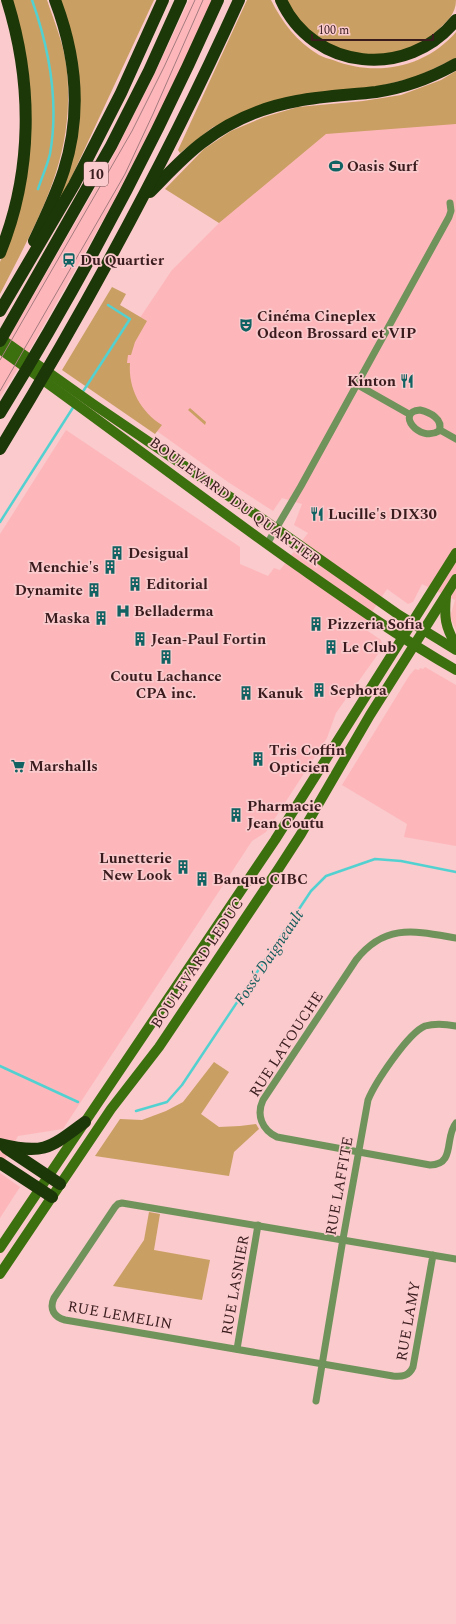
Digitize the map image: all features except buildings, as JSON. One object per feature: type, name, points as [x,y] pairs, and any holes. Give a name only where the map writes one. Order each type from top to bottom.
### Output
[{"type":"highway","points":[[0,253],[8,230],[19,188],[26,128],[22,62],[7,0]]},
{"type":"highway","points":[[15,286],[60,182],[72,132],[75,107],[74,72],[67,38],[55,0]]},
{"type":"highway","points":[[0,311],[62,207],[85,165],[121,93],[163,0]]},
{"type":"highway","name":"10","points":[[0,341],[111,146],[157,55],[181,0]]},
{"type":"highway","name":"10","points":[[0,413],[123,199],[167,112],[218,0]]},
{"type":"highway","points":[[0,449],[87,302],[142,200],[201,82],[239,0]]},
{"type":"highway","points":[[281,0],[294,21],[318,43],[338,53],[359,59],[383,60],[411,54],[437,39],[456,20]]},
{"type":"highway","points":[[142,200],[197,146],[214,134],[244,117],[269,108],[297,101],[376,92],[403,86],[436,75],[456,64]]},
{"type":"highway","points":[[0,1144],[25,1149],[44,1148],[58,1142],[85,1122]]},
{"type":"highway","points":[[0,1144],[60,1184]]},
{"type":"highway","points":[[0,1163],[52,1197]]},
{"type":"street","points":[[267,544],[449,217],[451,211],[450,203]]},
{"type":"street","name":"BOULEVARD DU QUARTIER","points":[[0,338],[267,544],[401,638],[456,670]]},
{"type":"street","name":"BOULEVARD DU QUARTIER","points":[[0,349],[276,528],[411,623],[456,650]]},
{"type":"street","points":[[356,384],[409,414]]},
{"type":"street","points":[[409,414],[420,410],[432,414],[438,421],[440,430],[456,439]]},
{"type":"street","points":[[409,414],[411,424],[419,432],[430,434],[440,430]]},
{"type":"street","name":"BOULEVARD LEDUC","points":[[0,1248],[275,840],[456,553]]},
{"type":"street","name":"BOULEVARD LEDUC","points":[[0,1274],[111,1110],[156,1052],[279,868],[301,834],[370,716],[456,579]]},
{"type":"street","points":[[446,593],[445,621],[456,646]]},
{"type":"street","name":"RUE LATOUCHE","points":[[456,938],[416,931],[402,932],[386,937],[367,949],[356,960],[262,1104],[260,1113],[266,1130],[274,1136],[430,1165],[439,1164],[447,1156],[452,1129],[456,1123]]},
{"type":"street","name":"RUE LAFFITE","points":[[316,1401],[358,1152],[370,1095],[408,1040],[417,1031],[431,1024],[456,1026]]},
{"type":"street","name":"RUE LEMELIN","points":[[322,1364],[62,1319],[54,1313],[52,1302],[115,1207],[120,1203],[135,1204],[456,1259]]},
{"type":"street","name":"RUE LASNIER","points":[[237,1349],[258,1225]]},
{"type":"street","name":"RUE LAMY","points":[[322,1364],[397,1377],[403,1377],[411,1372],[432,1255]]},
{"type":"shaded area","points":[[8,0],[47,0],[65,56],[68,78],[68,101],[66,127],[61,153],[46,201],[0,294],[0,262],[10,237],[28,139]]},
{"type":"shaded area","points":[[61,0],[154,0],[59,204],[76,141]]},
{"type":"shaded area","points":[[189,0],[212,0],[169,94],[110,208],[32,346],[0,397],[0,353],[109,164],[153,77]]},
{"type":"shaded area","points":[[247,0],[271,0],[285,24],[297,38],[311,50],[328,59],[349,65],[366,68],[399,66],[430,54],[444,44],[456,32],[456,58],[416,77],[376,87],[338,91],[213,127],[180,153],[178,150]]},
{"type":"shaded area","points":[[286,0],[456,0],[456,5],[450,17],[429,38],[408,49],[374,55],[339,49],[320,39],[301,22],[290,8]]},
{"type":"shaded area","points":[[456,71],[456,124],[326,134],[219,223],[165,189],[204,149],[231,131],[264,117],[298,107],[363,101],[401,95],[441,80]]},
{"type":"shaded area","points":[[456,90],[456,630],[450,617],[455,600],[422,584],[413,602],[408,604],[387,589],[362,627],[381,640],[383,647],[336,713],[327,738],[266,832],[252,841],[63,1129],[18,1136],[0,1168],[0,534],[66,430],[240,547],[240,564],[268,576],[274,568],[280,570],[308,533],[294,525],[302,504],[282,498],[273,511],[228,482],[94,386],[172,270],[320,122]]},
{"type":"shaded area","points":[[112,287],[126,294],[120,305],[147,321],[135,342],[131,355],[128,355],[127,363],[130,363],[131,382],[137,399],[142,407],[162,425],[155,434],[62,370]]},
{"type":"shaded area","points":[[190,408],[206,422],[205,425],[188,410]]},
{"type":"shaded area","points":[[425,667],[456,685],[456,846],[404,837],[407,824],[342,785],[409,676],[415,669],[419,670],[420,668],[423,669]]},
{"type":"shaded area","points":[[214,1062],[229,1072],[201,1114],[219,1127],[256,1124],[259,1129],[234,1152],[229,1176],[95,1156],[120,1119],[142,1120],[166,1111],[183,1102]]},
{"type":"shaded area","points":[[0,1173],[20,1187],[0,1218]]},
{"type":"shaded area","points":[[149,1212],[160,1214],[154,1250],[210,1260],[202,1300],[113,1286],[144,1240]]},
{"type":"waterway","points":[[32,0],[48,56],[53,96],[53,135],[50,154],[38,189]]},
{"type":"waterway","points":[[82,393],[130,319],[108,305]]},
{"type":"waterway","points":[[0,522],[74,406]]},
{"type":"waterway","name":"Fossé Daigneault","points":[[136,1111],[167,1102],[182,1085],[311,891],[326,876],[375,859],[401,861],[456,872]]},
{"type":"waterway","name":"Fossé Daigneault","points":[[0,1066],[78,1102]]},
{"type":"tram line","points":[[0,360],[132,131],[195,0]]},
{"type":"tram line","points":[[0,391],[125,174],[203,0]]},
{"type":"place","name":"Oasis Surf","points":[[336,166]]},
{"type":"place","name":"Du Quartier","points":[[69,260]]},
{"type":"place","name":"Cinéma Cineplex Odeon Brossard et VIP","points":[[246,325]]},
{"type":"place","name":"Kinton","points":[[407,381]]},
{"type":"place","name":"Lucille's DIX30","points":[[317,514]]},
{"type":"place","name":"Desigual","points":[[117,553]]},
{"type":"place","name":"Menchie's","points":[[110,567]]},
{"type":"place","name":"Editorial","points":[[135,584]]},
{"type":"place","name":"Dynamite","points":[[94,590]]},
{"type":"place","name":"Belladerma","points":[[123,611]]},
{"type":"place","name":"Maska","points":[[101,618]]},
{"type":"place","name":"Pizzeria Sofia","points":[[316,624]]},
{"type":"place","name":"Jean-Paul Fortin","points":[[140,639]]},
{"type":"place","name":"Le Club","points":[[331,647]]},
{"type":"place","name":"Coutu Lachance CPA inc.","points":[[166,657]]},
{"type":"place","name":"Sephora","points":[[319,690]]},
{"type":"place","name":"Kanuk","points":[[246,693]]},
{"type":"place","name":"Tris Coffin Opticien","points":[[258,759]]},
{"type":"place","name":"Marshalls","points":[[18,766]]},
{"type":"place","name":"Pharmacie Jean Coutu","points":[[236,815]]},
{"type":"place","name":"Lunetterie New Look","points":[[183,867]]},
{"type":"place","name":"Banque CIBC","points":[[202,879]]}]
